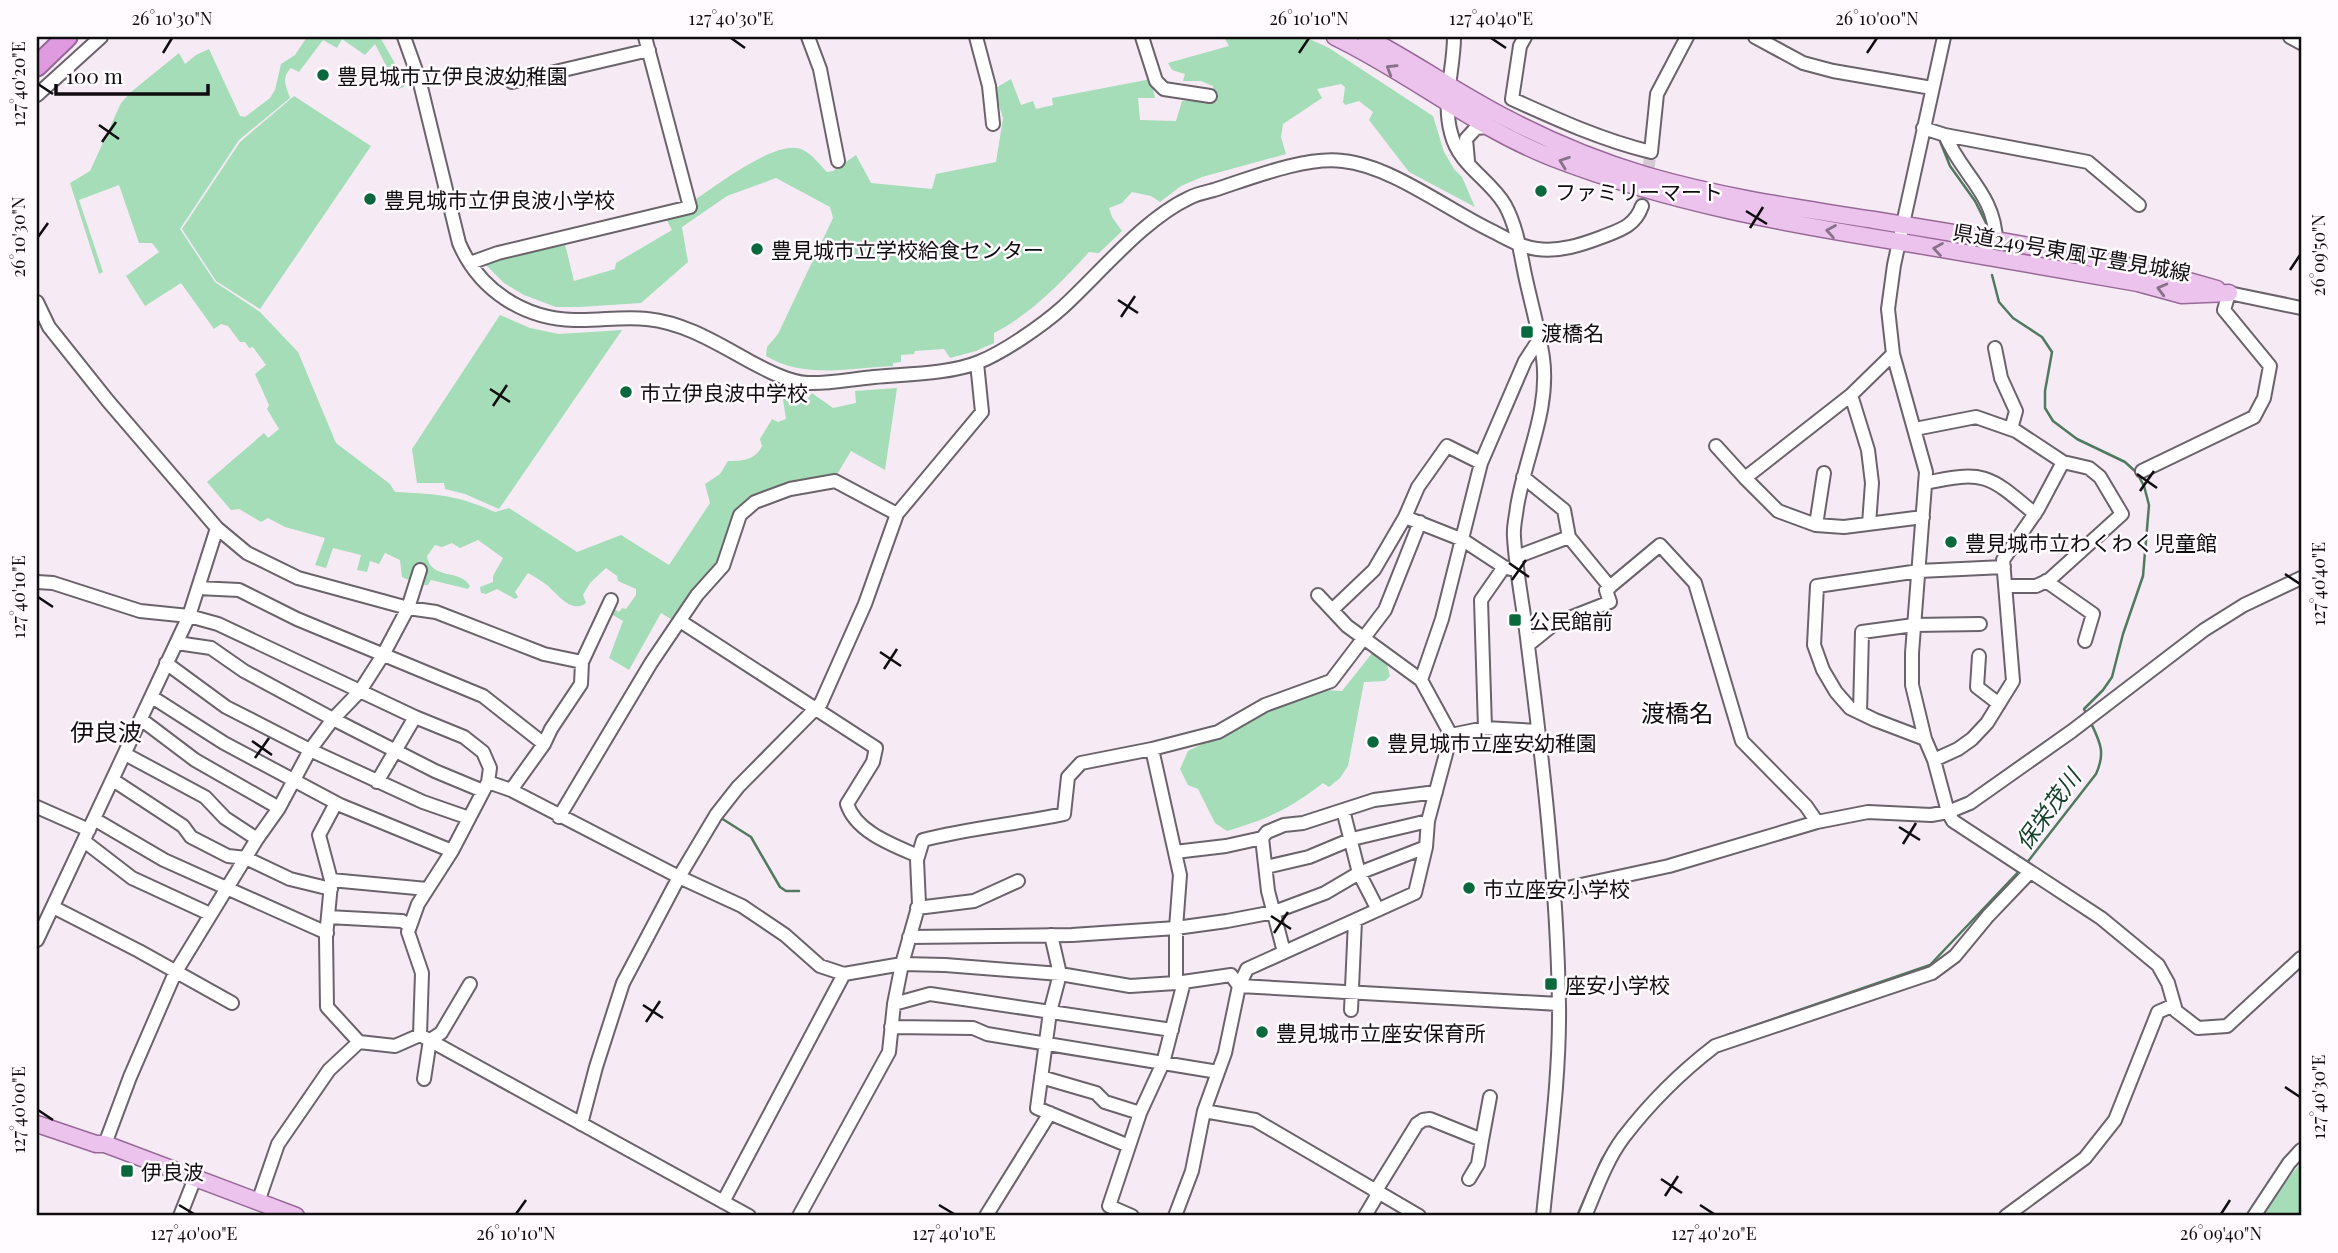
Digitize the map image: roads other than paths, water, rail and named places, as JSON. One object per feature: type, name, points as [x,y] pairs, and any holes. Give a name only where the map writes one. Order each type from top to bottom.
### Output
[{"type":"highway","points":[[37,66],[67,37]]},
{"type":"main road","name":"県道249号東風平豊見城線","points":[[1335,37],[1487,127],[1550,157],[1647,191],[1744,215],[2138,283],[2182,295],[2229,293]]},
{"type":"main road","name":"県道249号東風平豊見城線","points":[[1366,37],[1540,134],[1636,172],[1756,201],[2145,269],[2229,293]]},
{"type":"main road","points":[[37,1112],[98,1138],[105,1144],[296,1216]]},
{"type":"main road","points":[[37,1124],[96,1144],[105,1144]]},
{"type":"street","points":[[37,95],[101,37]]},
{"type":"street","points":[[404,37],[419,79],[460,243],[470,263],[496,292],[537,316],[577,320],[631,317],[662,320],[692,330],[771,372],[805,383],[939,371],[977,363],[1001,351],[1060,310],[1149,225],[1188,198],[1320,159],[1347,161],[1384,173],[1520,245],[1549,250],[1584,244],[1625,228],[1634,222],[1642,206]]},
{"type":"street","points":[[808,37],[820,69],[838,162]]},
{"type":"street","points":[[976,37],[989,86],[993,124]]},
{"type":"street","points":[[1142,37],[1156,81],[1164,89],[1210,96]]},
{"type":"street","points":[[1454,37],[1447,103],[1452,139],[1469,167],[1499,196],[1507,208],[1520,245],[1540,338],[1546,381],[1539,421],[1523,477],[1513,533],[1512,565],[1528,645],[1553,891],[1559,1004],[1558,1058],[1543,1216]]},
{"type":"street","points":[[1525,37],[1520,46],[1512,99],[1615,143],[1651,152],[1657,94],[1687,37]]},
{"type":"street","points":[[1755,37],[1803,63],[1833,71],[1932,88]]},
{"type":"street","points":[[1944,37],[1902,225],[1888,301],[1888,326],[1893,354],[1926,472],[1912,685],[1925,739],[1934,760],[1948,812],[1954,821],[2101,918],[2158,965],[2168,983],[2176,1011],[2198,1028],[2227,1026],[2301,958]]},
{"type":"street","points":[[2290,37],[2301,43]]},
{"type":"street","points":[[470,263],[498,253],[690,207],[647,43],[513,82]]},
{"type":"street","points":[[1469,167],[1466,139],[1476,128],[1487,127]]},
{"type":"street","points":[[1923,128],[1945,135],[2088,162],[2139,205]]},
{"type":"street","points":[[1945,135],[1951,151],[1984,193],[1996,222],[1996,241]]},
{"type":"street","points":[[2142,471],[2254,417],[2264,398],[2270,366],[2224,310],[2229,293],[2301,308]]},
{"type":"street","points":[[37,302],[56,336],[108,401],[217,528],[247,553],[298,578],[408,608],[436,612],[544,654],[582,662]]},
{"type":"street","points":[[1422,680],[1443,619],[1480,463],[1525,361],[1540,338]]},
{"type":"street","points":[[1995,348],[2001,378],[2016,411],[2011,429]]},
{"type":"street","points":[[1745,478],[1851,395],[1893,354]]},
{"type":"street","points":[[581,1124],[623,983],[679,877],[716,815],[738,787],[821,703],[865,604],[897,514],[982,412],[977,363]]},
{"type":"street","points":[[1851,395],[1868,450],[1872,483],[1869,524]]},
{"type":"street","points":[[1915,429],[1976,417],[2011,429],[2063,462],[2089,468],[2100,477],[2122,514],[2067,566],[2046,581],[2036,586],[2005,586]]},
{"type":"street","points":[[1332,610],[1374,570],[1405,517],[1418,487],[1447,446],[1480,463]]},
{"type":"street","points":[[1716,446],[1779,511],[1816,525],[1844,527],[1923,517]]},
{"type":"street","points":[[1934,760],[1958,749],[1987,723],[2012,681],[2003,560],[2035,514],[2063,462]]},
{"type":"street","points":[[1816,525],[1824,472]]},
{"type":"street","points":[[1925,483],[1961,476],[1977,476],[2006,490],[2035,514]]},
{"type":"street","points":[[1523,477],[1564,510],[1569,537],[1609,587]]},
{"type":"street","points":[[559,817],[651,663],[697,596],[723,566],[740,515],[755,502],[790,489],[835,481],[897,514]]},
{"type":"street","points":[[1405,517],[1463,540],[1512,565]]},
{"type":"street","points":[[799,1216],[889,1052],[894,1004],[917,908],[918,856],[923,840],[958,831],[1064,814],[1068,777],[1081,763],[1218,732],[1265,705],[1331,681],[1385,610],[1420,522]]},
{"type":"street","points":[[37,940],[189,616],[217,528]]},
{"type":"street","points":[[1485,728],[1481,600],[1512,565],[1569,537]]},
{"type":"street","points":[[1528,645],[1555,624],[1610,602],[1606,590],[1660,545],[1695,583],[1742,741],[1806,806],[1817,822]]},
{"type":"street","points":[[1925,739],[1850,708],[1836,692],[1823,670],[1814,645],[1816,586],[1919,571],[2004,566]]},
{"type":"street","points":[[105,1144],[130,1077],[175,973],[279,808],[310,750],[333,719],[360,691],[383,655],[408,608],[420,569]]},
{"type":"street","points":[[1553,891],[1669,866],[1817,822],[1868,812],[1931,815],[1948,812],[1970,803],[2095,714],[2204,630],[2245,605],[2301,578]]},
{"type":"street","points":[[2046,581],[2093,614],[2085,641]]},
{"type":"street","points":[[37,582],[52,583],[140,611],[189,616],[218,624],[415,717],[464,737],[482,752],[490,768],[485,787],[452,851],[418,904],[408,932],[422,973],[424,1079]]},
{"type":"street","points":[[198,588],[239,590],[297,619],[483,696],[544,744]]},
{"type":"street","points":[[1175,1216],[1192,1171],[1205,1111],[1225,1053],[1240,986],[1247,969],[1415,893],[1426,848],[1428,821],[1451,735],[1422,680],[1364,638],[1318,595]]},
{"type":"street","points":[[511,790],[544,744],[580,684],[582,662],[611,600]]},
{"type":"street","points":[[680,621],[876,748],[873,762],[847,804],[851,815],[889,843],[918,856]]},
{"type":"street","points":[[1860,713],[1862,632],[1914,625],[1980,624]]},
{"type":"street","points":[[177,643],[211,648],[244,671],[396,750],[485,787],[511,790],[679,877],[742,905],[785,935],[820,967],[844,974],[902,964],[1060,974],[1130,986],[1180,983],[1231,975],[1240,986],[1559,1004]]},
{"type":"street","points":[[1979,656],[1976,687],[1999,704]]},
{"type":"street","points":[[166,663],[226,707],[310,750],[423,802],[469,817]]},
{"type":"street","points":[[152,698],[224,743],[336,803],[452,851]]},
{"type":"street","points":[[377,782],[415,717]]},
{"type":"street","points":[[142,720],[195,760],[279,808]]},
{"type":"street","points":[[1451,735],[1485,728],[1537,731]]},
{"type":"street","points":[[1132,1216],[1109,1206],[1140,1113],[1163,1063],[1180,983],[1176,928],[1180,875],[1152,749]]},
{"type":"street","points":[[125,754],[205,797],[225,818],[257,839]]},
{"type":"street","points":[[113,780],[183,826],[191,837],[228,856],[246,858],[290,879],[331,885],[427,889]]},
{"type":"street","points":[[1175,852],[1226,846],[1262,838],[1267,832],[1284,825],[1303,823],[1374,800],[1436,792]]},
{"type":"street","points":[[336,803],[318,835],[331,885],[327,933],[327,1007],[359,1042],[394,1046],[442,1033],[470,984]]},
{"type":"street","points":[[37,807],[327,933]]},
{"type":"street","points":[[1343,810],[1359,873],[1378,910]]},
{"type":"street","points":[[1266,867],[1308,857],[1352,839],[1428,821]]},
{"type":"street","points":[[89,830],[132,878],[210,914]]},
{"type":"street","points":[[1262,838],[1274,912],[1284,952]]},
{"type":"street","points":[[909,937],[1051,935],[1176,928],[1227,922],[1274,912],[1325,893],[1359,873],[1426,848]]},
{"type":"street","points":[[1585,1216],[1622,1139],[1692,1063],[1715,1046],[1931,973],[1955,956],[2029,871]]},
{"type":"street","points":[[917,908],[974,901],[1018,881]]},
{"type":"street","points":[[53,907],[232,1003]]},
{"type":"street","points":[[328,916],[402,921],[410,926]]},
{"type":"street","points":[[1351,1010],[1355,920]]},
{"type":"street","points":[[1051,935],[1060,974],[1050,1012],[1037,1108],[1129,1146]]},
{"type":"street","points":[[723,1202],[844,974]]},
{"type":"street","points":[[894,1004],[930,994],[1172,1030]]},
{"type":"street","points":[[2006,1216],[2085,1158],[2115,1119],[2158,1012],[2174,1005]]},
{"type":"street","points":[[891,1027],[973,1028],[987,1034],[1218,1072]]},
{"type":"street","points":[[425,1038],[749,1216]]},
{"type":"street","points":[[258,1202],[278,1144],[329,1070],[359,1042]]},
{"type":"street","points":[[1041,1077],[1096,1093],[1105,1102],[1140,1113]]},
{"type":"street","points":[[1469,1179],[1478,1164],[1490,1097]]},
{"type":"street","points":[[1205,1111],[1255,1120],[1419,1216]]},
{"type":"street","points":[[986,1216],[1050,1113]]},
{"type":"street","points":[[1365,1216],[1417,1124],[1423,1120],[1430,1119],[1482,1140]]},
{"type":"street","points":[[2254,1216],[2289,1163],[2301,1150]]},
{"type":"street","points":[[180,1216],[195,1178]]},
{"type":"waterway","name":"保栄茂川","points":[[1938,136],[1950,166],[1975,201],[1986,223]]},
{"type":"waterway","name":"保栄茂川","points":[[1992,275],[1999,302],[2013,318],[2042,337],[2052,352],[2045,391],[2045,408],[2053,421],[2077,439],[2125,462],[2137,473],[2149,505],[2143,576],[2123,634],[2112,677],[2084,709],[2087,715]]},
{"type":"waterway","name":"保栄茂川","points":[[2026,864],[2096,774],[2101,753],[2090,721]]},
{"type":"waterway","points":[[721,818],[751,837],[780,887],[786,891],[799,891]]},
{"type":"waterway","name":"保栄茂川","points":[[1727,1035],[1930,965],[2021,869]]},
{"type":"waterway","name":"保栄茂川","points":[[1679,1068],[1711,1041]]},
{"type":"waterway","name":"保栄茂川","points":[[1577,1216],[1602,1159],[1629,1121]]},
{"type":"tunnel","points":[[1642,206],[1651,152]]},
{"type":"place","name":"豊見城市立伊良波幼稚園","points":[[323,75]]},
{"type":"place","name":"ファミリーマート","points":[[1541,191]]},
{"type":"place","name":"豊見城市立伊良波小学校","points":[[370,199]]},
{"type":"place","name":"豊見城市立学校給食センター","points":[[757,249]]},
{"type":"place","name":"渡橋名","points":[[1527,332]]},
{"type":"place","name":"市立伊良波中学校","points":[[626,392]]},
{"type":"place","name":"豊見城市立わくわく児童館","points":[[1951,542]]},
{"type":"place","name":"公民館前","points":[[1515,620]]},
{"type":"place","name":"豊見城市立座安幼稚園","points":[[1373,742]]},
{"type":"place","name":"市立座安小学校","points":[[1469,888]]},
{"type":"place","name":"座安小学校","points":[[1551,984]]},
{"type":"place","name":"豊見城市立座安保育所","points":[[1262,1032]]},
{"type":"place","name":"伊良波","points":[[127,1171]]},
{"type":"district","name":"渡橋名","points":[[1677,712]]},
{"type":"district","name":"伊良波","points":[[106,731]]}]
